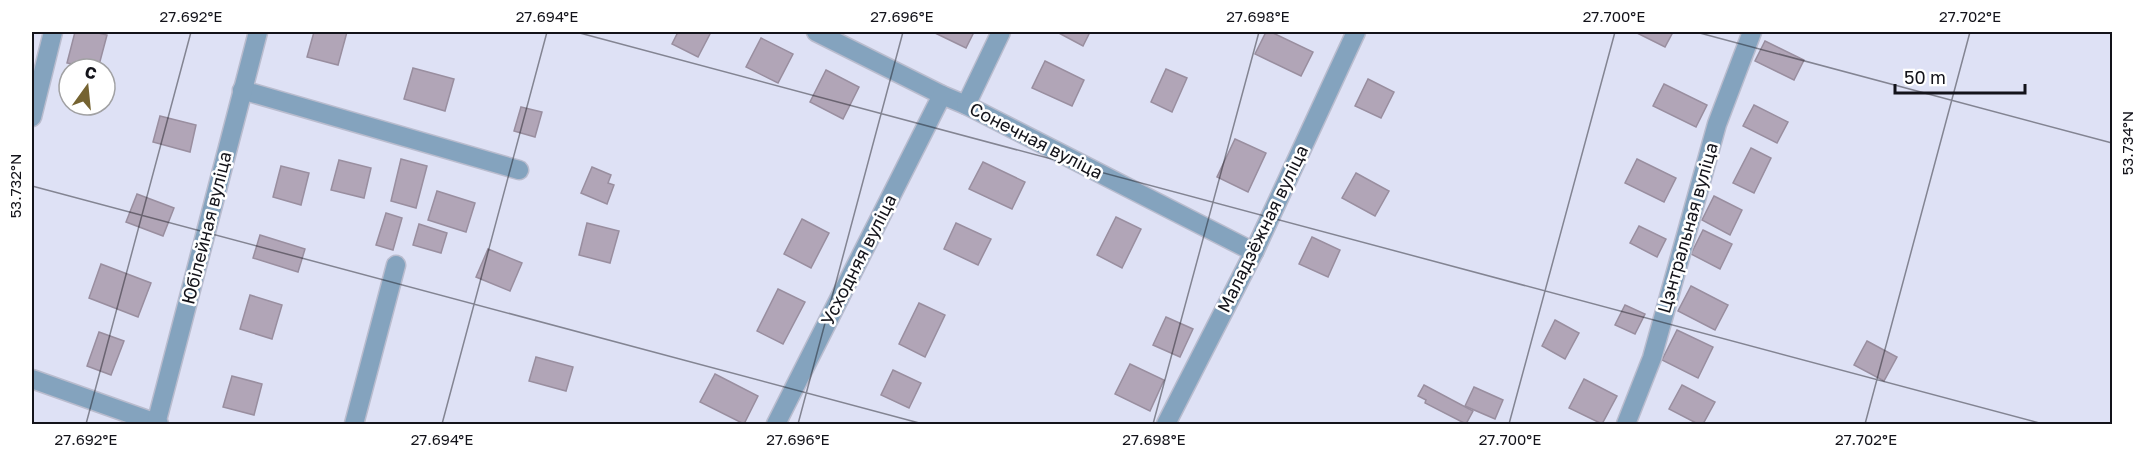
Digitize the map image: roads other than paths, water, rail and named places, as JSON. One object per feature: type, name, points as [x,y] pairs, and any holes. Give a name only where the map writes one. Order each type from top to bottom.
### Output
[{"type":"street","points":[[32,117],[53,32]]},
{"type":"street","name":"Юбілейная вуліца","points":[[157,424],[258,32]]},
{"type":"street","name":"Сонечная вуліца","points":[[816,32],[966,105],[1254,252]]},
{"type":"street","points":[[966,105],[1001,32]]},
{"type":"street","name":"Маладзёжная вуліца","points":[[1166,424],[1254,252],[1356,32]]},
{"type":"street","name":"Цэнтральная вуліца","points":[[1626,424],[1652,358],[1717,124],[1752,32]]},
{"type":"street","points":[[242,90],[519,170]]},
{"type":"street","name":"Усходняя вуліца","points":[[776,424],[942,95]]},
{"type":"street","points":[[354,424],[396,266]]},
{"type":"street","points":[[32,379],[157,424]]}]
